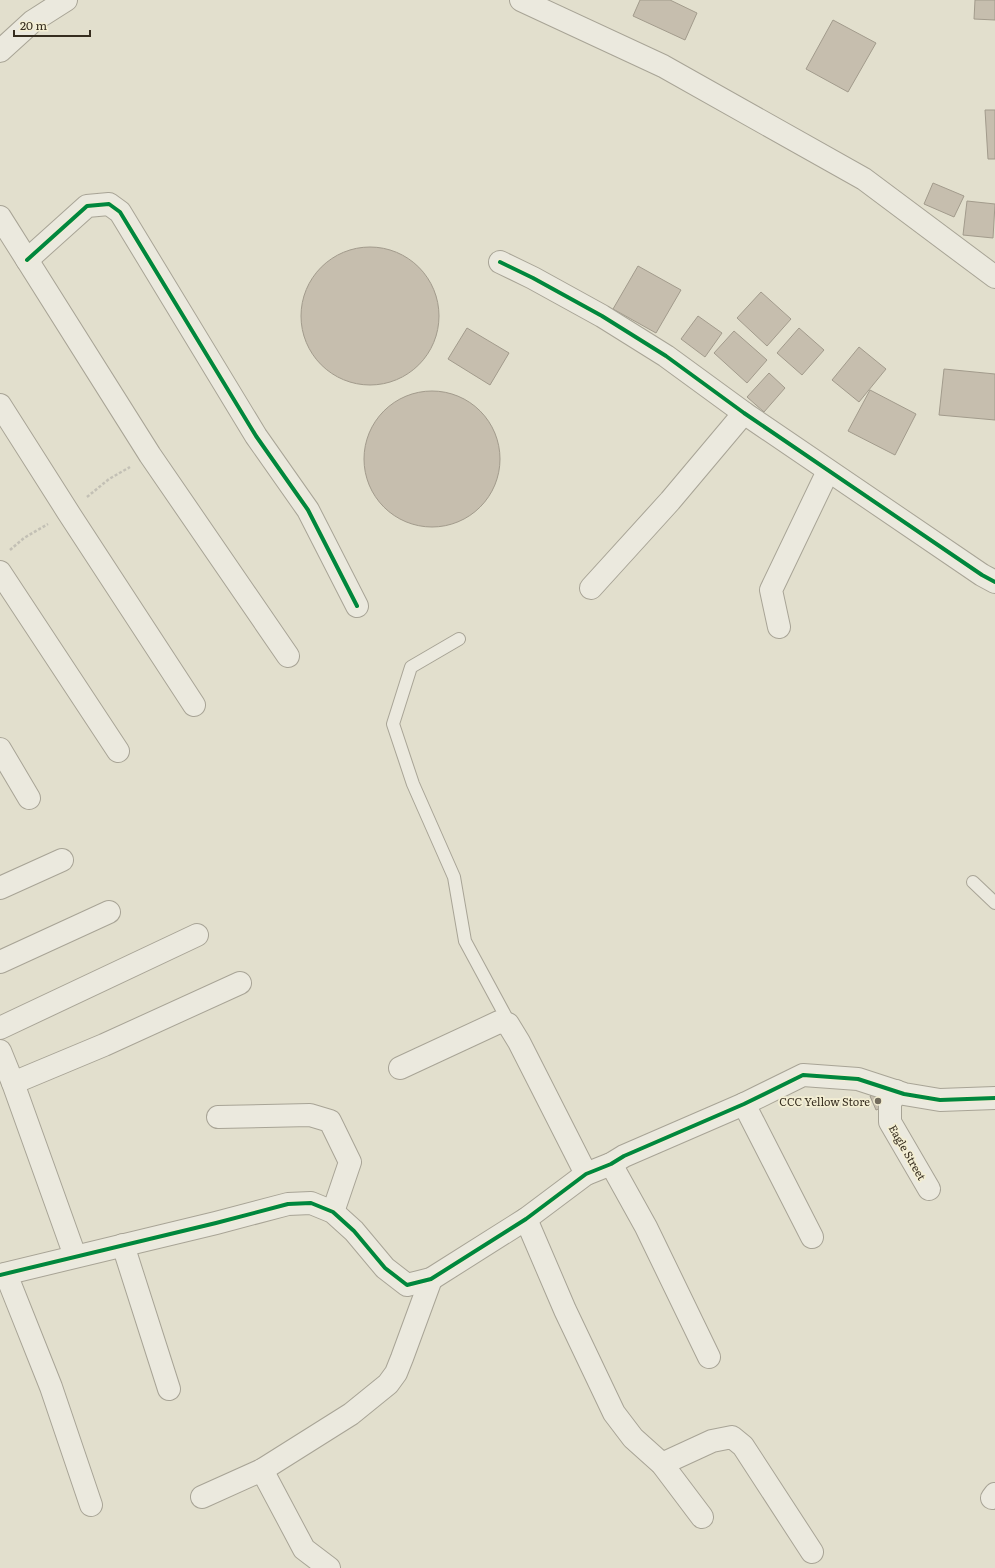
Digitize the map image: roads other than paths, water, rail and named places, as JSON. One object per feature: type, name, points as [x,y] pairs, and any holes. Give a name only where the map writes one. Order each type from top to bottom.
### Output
[{"type":"street","points":[[0,51],[33,21],[66,0]]},
{"type":"street","points":[[521,0],[663,66],[864,179],[995,277]]},
{"type":"street","points":[[27,260],[87,206],[109,204],[120,212],[256,436],[308,510],[358,606]]},
{"type":"street","points":[[0,217],[150,455],[288,656]]},
{"type":"street","points":[[500,262],[534,278],[595,312],[666,356],[744,413],[828,471],[982,575],[995,582]]},
{"type":"street","points":[[0,405],[194,705]]},
{"type":"street","points":[[591,588],[670,501],[744,413]]},
{"type":"street","points":[[779,626],[771,590],[828,471]]},
{"type":"street","points":[[0,572],[118,751]]},
{"type":"street","points":[[0,749],[29,798]]},
{"type":"street","points":[[0,888],[62,860]]},
{"type":"street","points":[[0,961],[109,912]]},
{"type":"street","points":[[0,1028],[197,936]]},
{"type":"street","points":[[13,1083],[104,1045],[240,983]]},
{"type":"street","points":[[400,1068],[499,1022],[508,1024],[519,1042],[586,1174]]},
{"type":"street","points":[[0,1051],[13,1083],[75,1256]]},
{"type":"street","points":[[91,1505],[51,1386],[3,1274],[288,1204],[311,1203],[333,1212],[354,1231],[385,1268],[407,1286],[431,1279],[526,1219],[586,1174],[744,1104],[803,1076],[858,1079],[904,1094],[940,1100],[995,1098]]},
{"type":"street","name":"Eagle Street","points":[[896,1091],[890,1104],[890,1122],[929,1190]]},
{"type":"street","points":[[744,1104],[812,1237]]},
{"type":"street","points":[[218,1117],[310,1115],[330,1121],[350,1162],[333,1212]]},
{"type":"street","points":[[611,1164],[646,1227],[709,1357]]},
{"type":"street","points":[[526,1219],[565,1310],[614,1413],[633,1438],[662,1464],[702,1517]]},
{"type":"street","points":[[123,1245],[170,1390]]},
{"type":"street","points":[[202,1497],[262,1470],[351,1414],[388,1384],[396,1373],[431,1279]]},
{"type":"street","points":[[662,1464],[712,1441],[732,1437],[743,1446],[812,1552]]},
{"type":"street","points":[[262,1470],[304,1549],[330,1568]]},
{"type":"lane","points":[[459,639],[411,667],[393,724],[413,784],[454,877],[465,941],[505,1015],[508,1024]]},
{"type":"lane","points":[[973,882],[995,903]]},
{"type":"place","name":"CCC Yellow Store","points":[[878,1101]]}]
